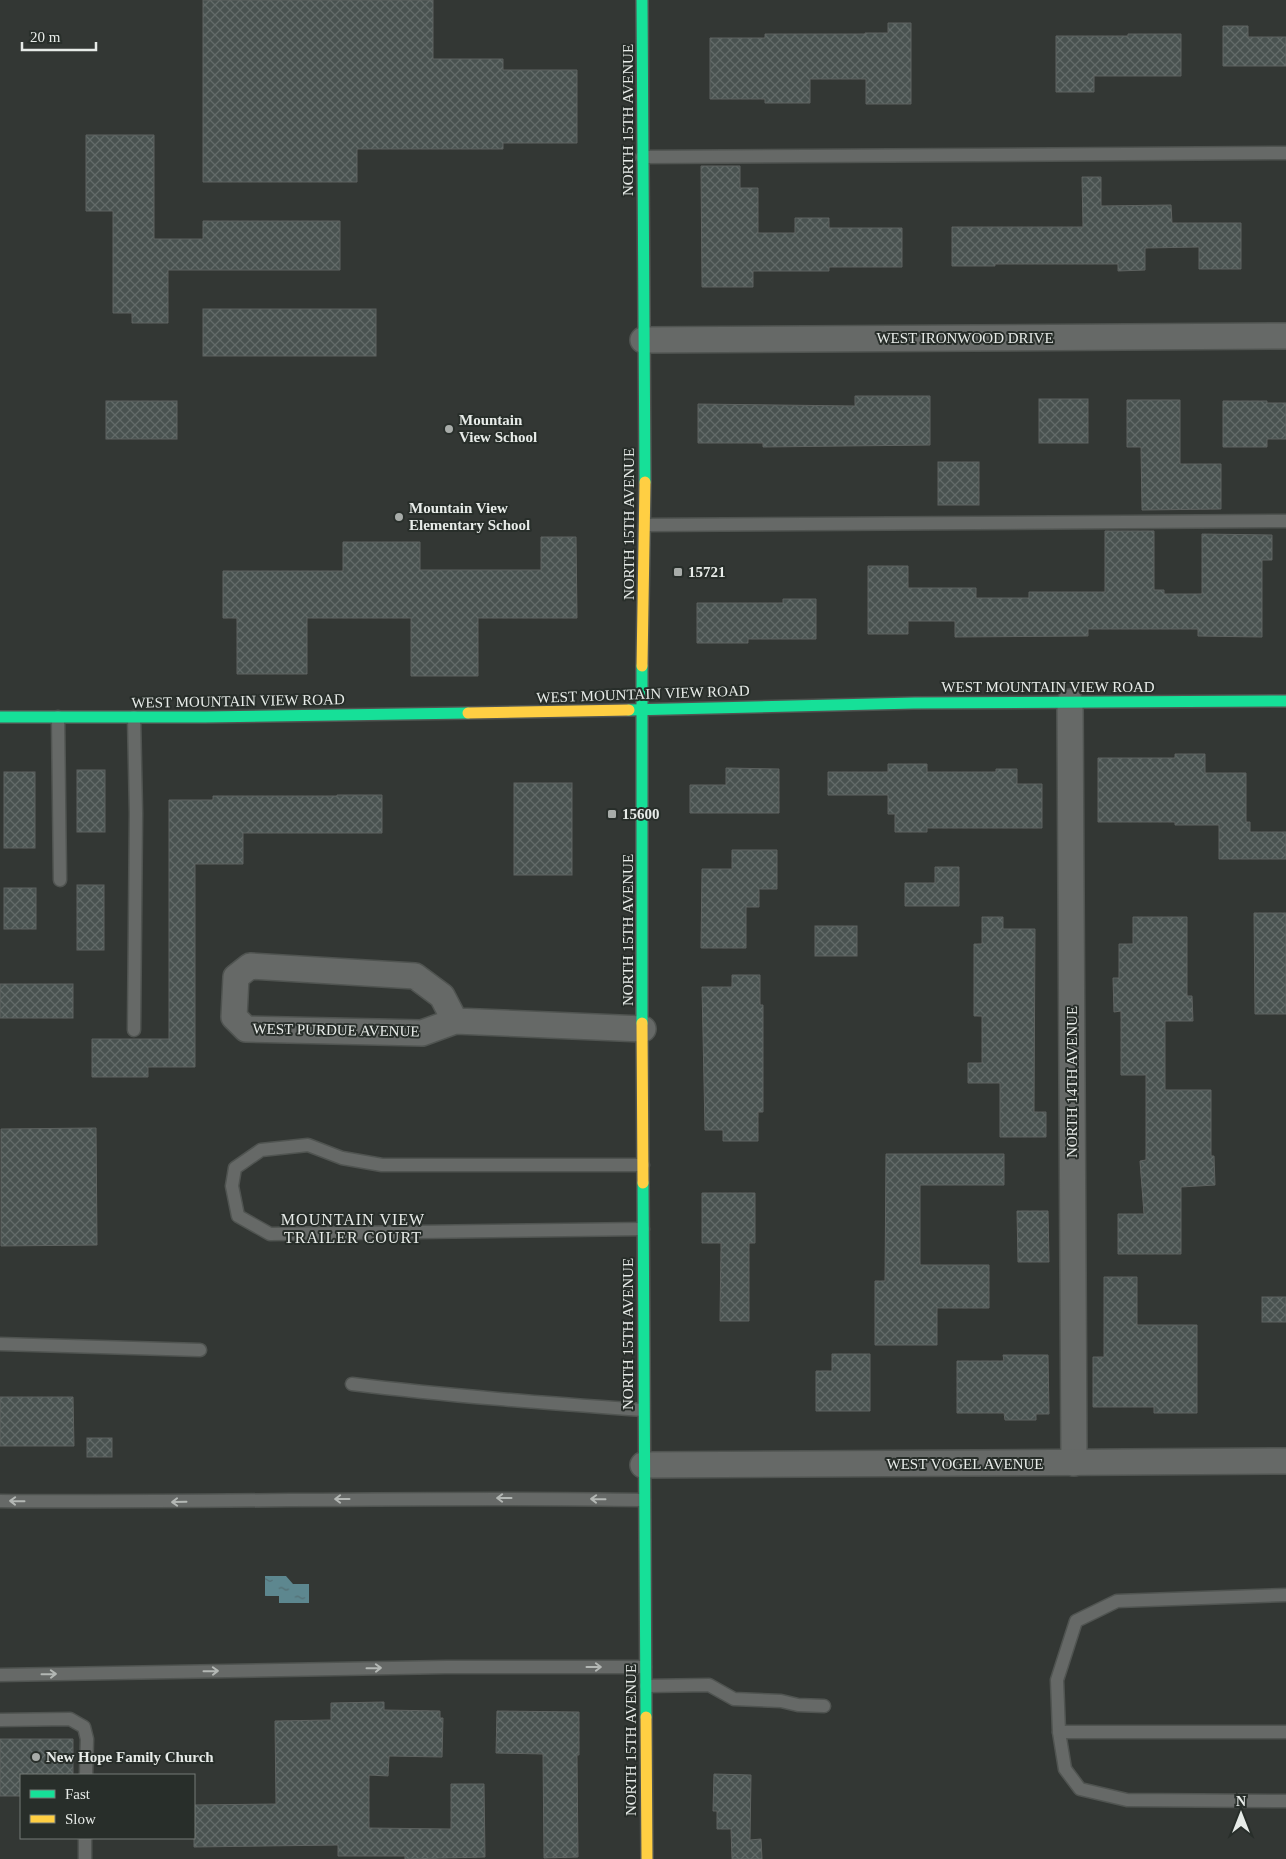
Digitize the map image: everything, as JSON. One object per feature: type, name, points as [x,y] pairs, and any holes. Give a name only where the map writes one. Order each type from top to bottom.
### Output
[{"type":"street","name":"NORTH 15TH AVENUE","points":[[642,0],[645,525],[643,710],[644,1500],[647,1859]]},
{"type":"street","name":"WEST IRONWOOD DRIVE","points":[[643,340],[1286,336]]},
{"type":"street","name":"WEST MOUNTAIN VIEW ROAD","points":[[0,717],[643,710],[856,704],[1286,701]]},
{"type":"street","name":"NORTH 14TH AVENUE","points":[[1070,702],[1074,1463]]},
{"type":"street","name":"WEST PURDUE AVENUE","points":[[455,1021],[442,996],[415,976],[250,966],[236,977],[234,1016],[246,1029],[422,1033],[455,1021],[644,1029]]},
{"type":"street","name":"WEST VOGEL AVENUE","points":[[644,1465],[1286,1461]]},
{"type":"lane","points":[[642,157],[1286,153]]},
{"type":"lane","points":[[645,525],[1286,521]]},
{"type":"lane","points":[[58,717],[60,880]]},
{"type":"lane","points":[[134,717],[136,813],[134,1030]]},
{"type":"lane","points":[[644,1164],[382,1165],[342,1158],[308,1145],[261,1150],[235,1168],[232,1186],[238,1216],[270,1234],[644,1229]]},
{"type":"lane","points":[[0,1344],[200,1350]]},
{"type":"lane","points":[[352,1384],[427,1393],[644,1410]]},
{"type":"lane","points":[[0,1501],[142,1502],[553,1498],[644,1500]]},
{"type":"lane","points":[[1286,1595],[1117,1601],[1076,1620],[1057,1680],[1059,1732],[1065,1768],[1080,1790],[1127,1800],[1286,1801]]},
{"type":"lane","points":[[0,1675],[446,1667],[645,1667]]},
{"type":"lane","points":[[646,1686],[708,1686],[734,1700],[781,1701],[798,1705],[824,1706]]},
{"type":"lane","points":[[0,1720],[70,1719],[84,1727],[87,1739],[86,1774]]},
{"type":"lane","points":[[1059,1732],[1286,1732]]},
{"type":"lane","points":[[85,1839],[85,1859]]},
{"type":"water","points":[[265,1576],[286,1576],[293,1584],[309,1584],[309,1603],[279,1603],[279,1596],[265,1596]]},
{"type":"building","points":[[203,0],[433,0],[433,59],[503,59],[503,70],[577,70],[577,143],[503,143],[503,149],[357,149],[357,182],[203,182]]},
{"type":"building","points":[[888,23],[911,23],[911,104],[866,104],[866,79],[810,79],[810,103],[765,103],[765,99],[710,99],[710,38],[765,38],[765,34],[888,33]]},
{"type":"building","points":[[1223,26],[1248,26],[1248,37],[1286,37],[1286,66],[1223,66]]},
{"type":"building","points":[[1128,34],[1181,34],[1181,76],[1094,76],[1094,92],[1056,92],[1056,36],[1128,36]]},
{"type":"building","points":[[86,135],[154,135],[154,239],[203,239],[203,221],[340,221],[340,270],[168,270],[168,323],[132,323],[132,313],[113,313],[113,211],[86,211]]},
{"type":"building","points":[[701,166],[740,166],[740,188],[758,188],[758,233],[795,233],[795,218],[829,218],[829,228],[902,228],[902,267],[829,267],[829,271],[753,271],[753,287],[702,287]]},
{"type":"building","points":[[1082,177],[1101,177],[1101,206],[1171,205],[1172,223],[1241,223],[1241,269],[1199,269],[1199,247],[1145,248],[1145,270],[1118,271],[1118,264],[952,266],[952,227],[1083,227]]},
{"type":"building","points":[[203,309],[376,309],[376,356],[203,356]]},
{"type":"building","points":[[855,396],[930,396],[930,445],[763,447],[763,443],[698,443],[698,404],[855,406]]},
{"type":"building","points":[[1039,399],[1088,399],[1088,443],[1039,443]]},
{"type":"building","points":[[1127,400],[1180,400],[1180,464],[1221,464],[1221,509],[1142,510],[1141,447],[1127,447]]},
{"type":"building","points":[[106,401],[177,401],[177,439],[106,439]]},
{"type":"building","points":[[1223,401],[1286,403],[1286,439],[1267,439],[1267,447],[1223,447]]},
{"type":"building","points":[[938,462],[979,462],[979,505],[938,505]]},
{"type":"building","points":[[1105,531],[1154,531],[1154,590],[1164,590],[1164,594],[1202,594],[1202,534],[1272,535],[1272,560],[1262,560],[1262,637],[1198,636],[1198,629],[1088,629],[1088,636],[955,637],[955,621],[908,621],[908,634],[868,634],[868,566],[908,566],[908,588],[976,588],[976,598],[1029,598],[1029,592],[1105,592]]},
{"type":"building","points":[[541,537],[576,537],[577,618],[478,618],[478,676],[411,676],[411,618],[307,618],[307,674],[237,674],[237,618],[223,618],[223,571],[343,571],[343,542],[420,542],[420,570],[541,570]]},
{"type":"building","points":[[783,599],[816,599],[816,639],[748,639],[748,643],[697,643],[697,603],[783,603]]},
{"type":"building","points":[[1175,754],[1205,754],[1205,773],[1246,773],[1246,822],[1250,822],[1250,832],[1286,832],[1286,859],[1219,859],[1219,825],[1175,825],[1175,822],[1098,822],[1098,758],[1175,758]]},
{"type":"building","points":[[888,764],[927,764],[927,772],[996,772],[996,769],[1017,769],[1017,784],[1042,784],[1042,828],[927,828],[927,832],[895,832],[895,814],[888,814],[888,795],[828,795],[828,772],[888,772]]},
{"type":"building","points":[[726,768],[779,769],[779,813],[690,813],[690,785],[726,785]]},
{"type":"building","points":[[77,770],[105,770],[105,832],[77,832]]},
{"type":"building","points":[[4,772],[35,772],[35,848],[4,848]]},
{"type":"building","points":[[514,783],[572,783],[572,875],[514,875]]},
{"type":"building","points":[[382,795],[382,833],[243,833],[243,864],[195,864],[195,1067],[148,1067],[148,1077],[92,1077],[92,1039],[169,1039],[169,800],[213,800],[213,796]]},
{"type":"building","points":[[732,850],[777,850],[777,889],[759,889],[759,907],[746,907],[746,948],[701,948],[702,869],[732,869]]},
{"type":"building","points":[[935,867],[959,867],[959,906],[905,906],[905,883],[935,883]]},
{"type":"building","points":[[77,885],[104,885],[104,950],[77,950]]},
{"type":"building","points":[[4,888],[36,888],[36,929],[4,929]]},
{"type":"building","points":[[1254,913],[1286,913],[1286,1014],[1255,1014]]},
{"type":"building","points":[[982,917],[1003,917],[1003,929],[1035,929],[1034,1112],[1046,1112],[1046,1137],[1000,1137],[1000,1083],[968,1083],[968,1063],[982,1063],[982,1016],[974,1016],[974,944],[982,944]]},
{"type":"building","points":[[1133,917],[1187,917],[1187,996],[1192,996],[1193,1021],[1165,1021],[1165,1090],[1211,1090],[1211,1156],[1214,1156],[1215,1185],[1181,1187],[1181,1254],[1118,1254],[1118,1214],[1144,1214],[1140,1161],[1146,1160],[1146,1075],[1121,1075],[1121,1011],[1114,1012],[1113,978],[1119,978],[1119,944],[1133,944]]},
{"type":"building","points":[[815,926],[857,926],[857,956],[815,956]]},
{"type":"building","points":[[732,975],[760,975],[760,1005],[763,1005],[763,1112],[758,1112],[758,1141],[723,1141],[723,1130],[705,1130],[702,987],[732,987]]},
{"type":"building","points":[[0,984],[73,984],[73,1018],[0,1018]]},
{"type":"building","points":[[96,1128],[97,1245],[1,1246],[1,1129]]},
{"type":"building","points":[[886,1154],[1004,1154],[1004,1185],[920,1185],[920,1265],[989,1265],[989,1308],[937,1308],[937,1345],[875,1345],[875,1281],[885,1281]]},
{"type":"building","points":[[702,1193],[755,1193],[755,1243],[749,1243],[749,1321],[720,1321],[721,1243],[702,1243]]},
{"type":"building","points":[[1017,1211],[1048,1211],[1049,1262],[1018,1262]]},
{"type":"building","points":[[1104,1277],[1137,1277],[1137,1325],[1197,1325],[1197,1413],[1154,1413],[1154,1407],[1093,1407],[1093,1357],[1104,1357]]},
{"type":"building","points":[[1262,1297],[1286,1297],[1286,1322],[1262,1322]]},
{"type":"building","points":[[832,1354],[870,1354],[870,1411],[816,1411],[816,1371],[832,1371]]},
{"type":"building","points":[[1003,1355],[1048,1355],[1049,1414],[1036,1414],[1036,1420],[1005,1420],[1004,1413],[957,1413],[957,1361],[1004,1361]]},
{"type":"building","points":[[0,1397],[73,1397],[74,1446],[0,1446]]},
{"type":"building","points":[[87,1438],[112,1438],[112,1457],[87,1457]]},
{"type":"building","points":[[384,1702],[384,1710],[440,1711],[440,1718],[443,1718],[442,1757],[389,1756],[388,1776],[369,1775],[369,1828],[451,1829],[451,1784],[484,1784],[485,1857],[405,1859],[405,1856],[338,1856],[338,1845],[194,1847],[195,1805],[276,1804],[275,1721],[331,1720],[331,1703]]},
{"type":"building","points":[[497,1711],[579,1712],[579,1755],[577,1755],[578,1857],[544,1858],[543,1754],[496,1753]]},
{"type":"building","name":"New Hope Family Church","points":[[0,1739],[73,1739],[73,1774],[20,1774],[20,1796],[0,1796]]},
{"type":"building","points":[[714,1774],[751,1775],[750,1840],[761,1839],[762,1859],[732,1859],[731,1829],[717,1829],[717,1811],[713,1811]]},
{"type":"traffic: fast","points":[[642,0],[645,482]]},
{"type":"traffic: fast","points":[[642,666],[642,1023]]},
{"type":"traffic: fast","points":[[629,710],[914,703],[1286,701]]},
{"type":"traffic: fast","points":[[0,717],[205,717],[468,713]]},
{"type":"traffic: fast","points":[[643,1183],[646,1717]]},
{"type":"traffic: slow","points":[[642,666],[645,482]]},
{"type":"traffic: slow","points":[[468,713],[629,710]]},
{"type":"traffic: slow","points":[[642,1023],[643,1183]]},
{"type":"traffic: slow","points":[[646,1717],[647,1859]]},
{"type":"place","name":"Mountain View School","points":[[449,429]]},
{"type":"place","name":"Mountain View Elementary School","points":[[399,517]]},
{"type":"place","name":"15721","points":[[678,572]]},
{"type":"place","name":"15600","points":[[612,814]]},
{"type":"place","name":"New Hope Family Church","points":[[36,1757]]},
{"type":"district","name":"MOUNTAIN VIEW TRAILER COURT","points":[[353,1228]]}]
